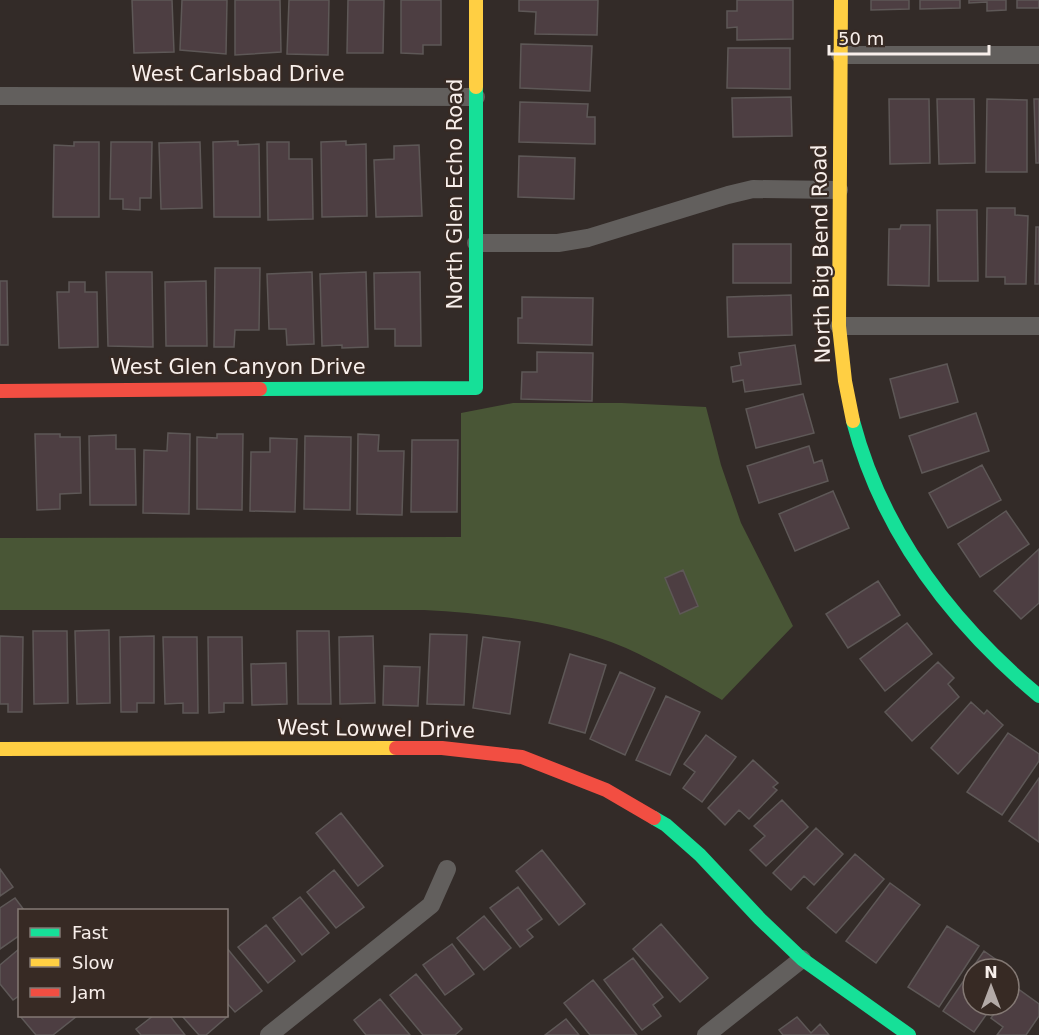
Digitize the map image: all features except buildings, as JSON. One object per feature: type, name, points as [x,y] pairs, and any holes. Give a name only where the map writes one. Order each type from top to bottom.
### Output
[{"type":"street","name":"North Glen Echo Road","points":[[476,0],[476,388]]},
{"type":"street","name":"North Big Bend Road","points":[[841,0],[840,326],[845,379],[856,434],[888,512],[908,548],[955,614],[1016,678],[1039,696]]},
{"type":"street","points":[[840,55],[1039,55]]},
{"type":"street","name":"West Carlsbad Drive","points":[[0,96],[476,97]]},
{"type":"street","points":[[476,243],[558,243],[588,238],[753,189],[839,190]]},
{"type":"street","points":[[840,326],[1039,326]]},
{"type":"street","name":"West Glen Canyon Drive","points":[[0,391],[476,388]]},
{"type":"street","name":"West Lowwel Drive","points":[[0,749],[442,748],[522,757],[606,790],[666,825],[700,855],[760,919],[802,959],[909,1035]]},
{"type":"street","points":[[269,1035],[431,905],[447,869]]},
{"type":"street","points":[[706,1035],[802,959]]},
{"type":"green space","points":[[513,403],[622,403],[706,407],[721,465],[741,523],[793,626],[722,700],[626,648],[577,631],[527,620],[424,610],[0,610],[0,538],[461,537],[461,413]]},
{"type":"traffic: fast","points":[[260,389],[476,388],[476,87]]},
{"type":"traffic: fast","points":[[853,421],[882,501],[924,573],[977,638],[1039,696]]},
{"type":"traffic: fast","points":[[654,818],[666,825],[700,855],[760,919],[802,959],[909,1035]]},
{"type":"traffic: slow","points":[[476,0],[476,87]]},
{"type":"traffic: slow","points":[[841,0],[839,326],[845,381],[853,421]]},
{"type":"traffic: slow","points":[[0,749],[396,748]]},
{"type":"traffic: jam","points":[[0,391],[260,389]]},
{"type":"traffic: jam","points":[[396,748],[442,748],[522,757],[606,790],[654,818]]}]
